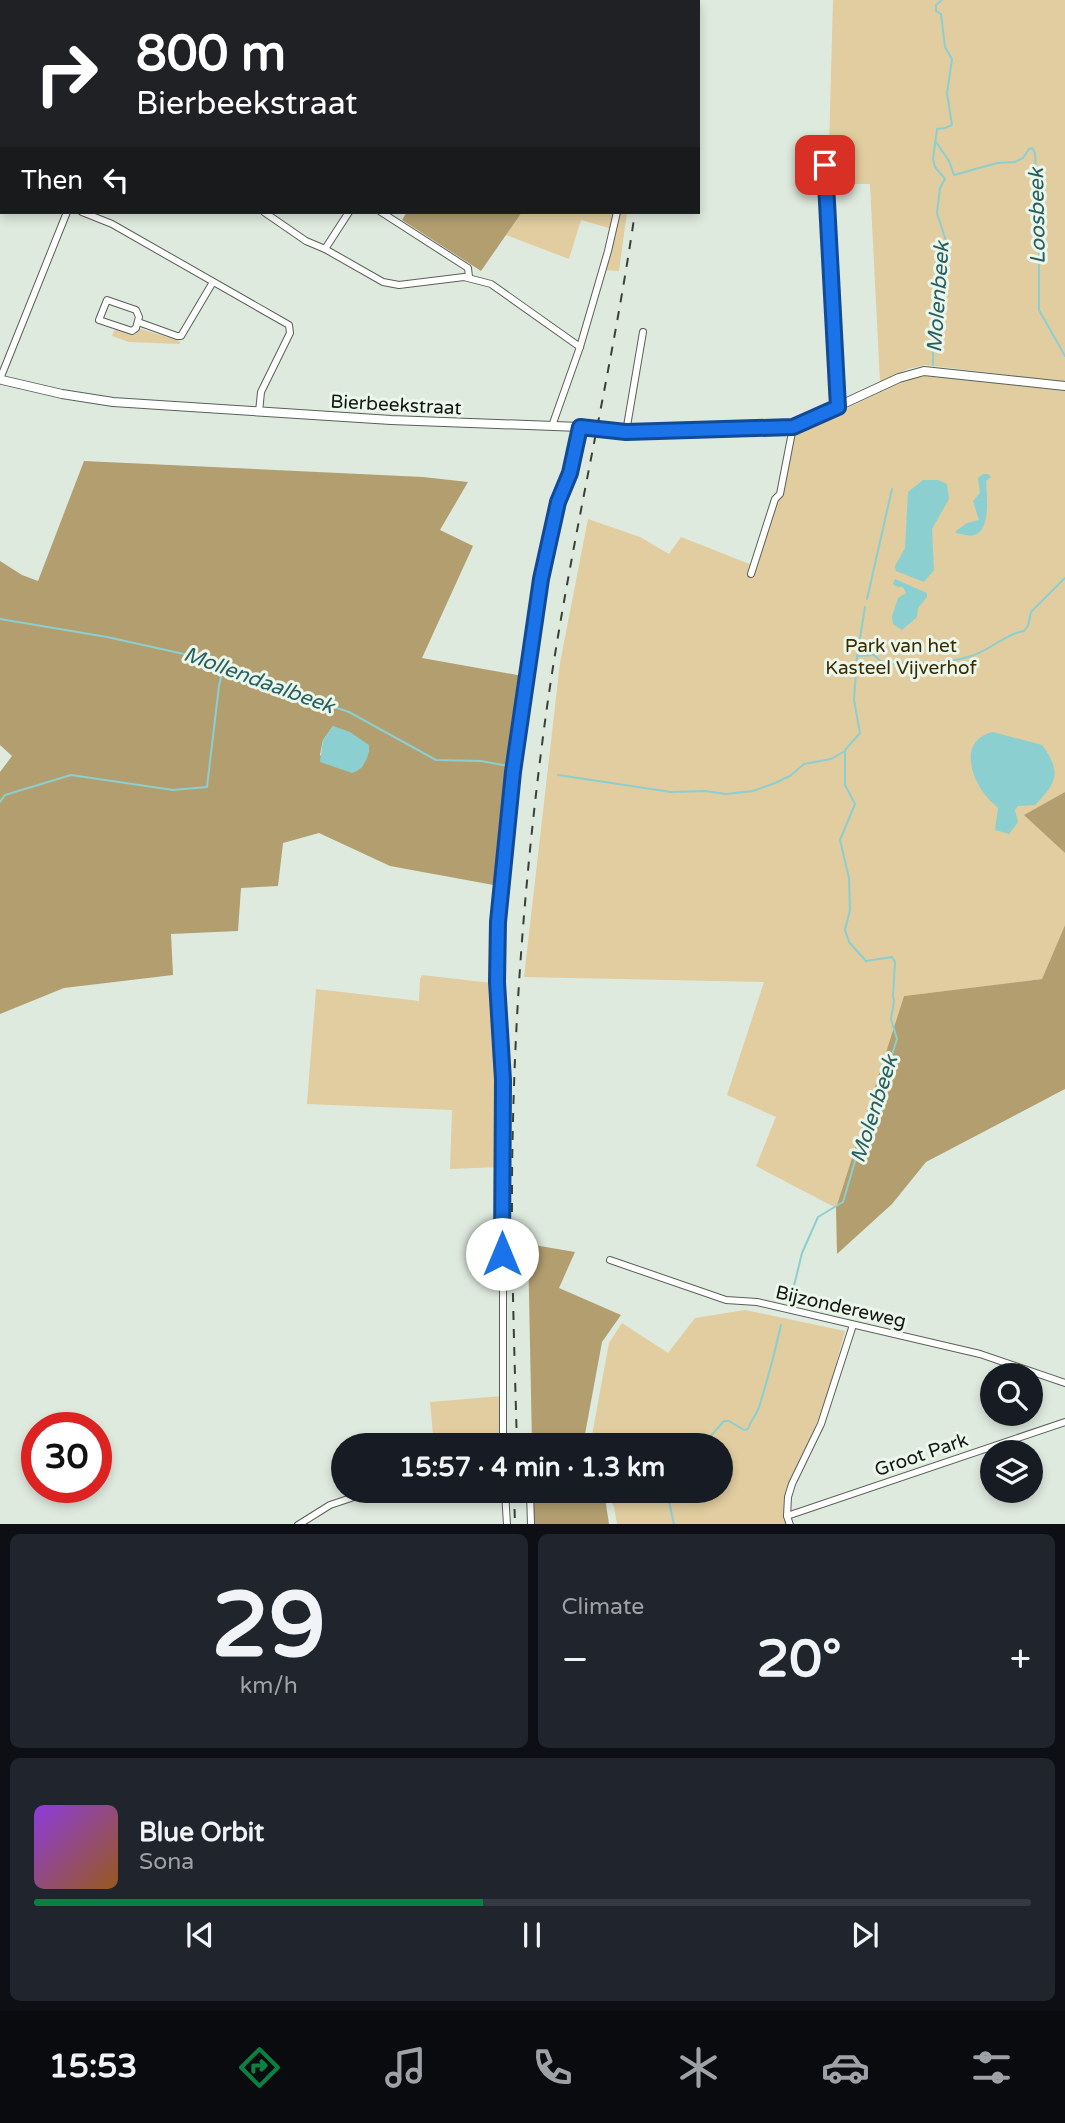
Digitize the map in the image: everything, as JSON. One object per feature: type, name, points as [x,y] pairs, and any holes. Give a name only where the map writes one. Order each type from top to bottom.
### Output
[{"type":"street","points":[[825,165],[838,407]]},
{"type":"street","points":[[1,379],[66,214]]},
{"type":"street","points":[[87,214],[112,223],[290,327],[290,333],[261,392],[259,412]]},
{"type":"street","points":[[267,214],[306,241],[383,282],[399,285],[469,277],[491,284],[580,347]]},
{"type":"street","points":[[325,249],[348,214]]},
{"type":"street","points":[[384,214],[468,268],[469,277]]},
{"type":"street","points":[[552,426],[580,347],[617,214]]},
{"type":"street","points":[[138,322],[177,337],[181,336],[213,282]]},
{"type":"street","points":[[107,300],[136,310],[138,322],[132,331],[99,320],[107,300]]},
{"type":"street","points":[[626,432],[643,332]]},
{"type":"street","name":"Bierbeekstraat","points":[[1,379],[62,394],[113,402],[259,412],[580,427],[626,432],[793,427],[906,375],[923,371],[1065,386]]},
{"type":"street","points":[[503,1433],[503,1080],[497,982],[498,922],[513,772],[541,579],[558,502],[570,473],[580,427]]},
{"type":"street","points":[[751,574],[775,499],[780,494],[793,427]]},
{"type":"street","name":"Bijzondereweg","points":[[610,1260],[726,1300],[757,1302],[996,1358],[1065,1383]]},
{"type":"street","points":[[790,1524],[787,1516],[792,1484],[821,1424],[853,1325]]},
{"type":"street","name":"Groot Park","points":[[787,1516],[1065,1422]]},
{"type":"street","points":[[298,1524],[336,1503]]},
{"type":"street","points":[[506,1503],[507,1524]]},
{"type":"street","points":[[530,1503],[531,1524]]},
{"type":"green space","points":[[833,0],[1065,0],[1065,382],[925,365],[908,369],[880,382],[870,184],[828,184]]},
{"type":"green space","points":[[521,214],[615,214],[612,229],[581,220],[569,259],[506,235]]},
{"type":"green space","points":[[618,214],[627,214],[619,271],[605,270]]},
{"type":"green space","points":[[115,328],[135,335],[138,328],[180,341],[180,344],[129,342],[112,336]]},
{"type":"green space","name":"Park van het Kasteel Vijverhof","points":[[930,375],[1065,391],[1065,792],[1025,815],[1065,853],[1065,925],[1042,979],[904,996],[836,1208],[756,1166],[776,1117],[727,1095],[764,982],[524,977],[560,663],[588,519],[640,537],[669,554],[681,537],[757,567],[794,433],[909,379]]},
{"type":"green space","points":[[422,975],[492,983],[497,988],[500,1167],[450,1169],[452,1110],[307,1104],[316,989],[419,1001]]},
{"type":"green space","points":[[745,1310],[845,1331],[826,1401],[787,1491],[788,1524],[617,1524],[612,1503],[733,1503],[733,1433],[592,1433],[609,1343],[622,1323],[668,1353],[695,1318]]},
{"type":"green space","points":[[502,1396],[501,1433],[433,1433],[430,1402]]},
{"type":"shaded area","points":[[406,214],[521,214],[481,271],[402,220]]},
{"type":"shaded area","points":[[84,461],[423,477],[468,482],[440,530],[473,546],[422,658],[523,676],[499,886],[390,866],[319,833],[283,843],[278,886],[241,888],[238,931],[171,934],[173,975],[64,988],[0,1014],[0,772],[12,756],[0,745],[0,561],[22,575],[38,581]],"holes":[[[333,726],[369,750],[361,768],[354,771],[333,765],[320,755],[323,740]]]},
{"type":"shaded area","points":[[1065,792],[1065,853],[1024,815]]},
{"type":"shaded area","points":[[1065,925],[1065,1089],[926,1162],[892,1204],[837,1254],[836,1208],[904,996],[1042,979]]},
{"type":"shaded area","points":[[528,1244],[575,1252],[559,1288],[621,1315],[602,1342],[585,1433],[532,1433]]},
{"type":"shaded area","points":[[533,1503],[606,1503],[609,1524],[534,1524]]},
{"type":"water","points":[[983,474],[991,477],[986,481],[987,512],[983,527],[972,536],[956,533],[967,523],[979,520],[973,501],[980,493],[978,478]]},
{"type":"water","points":[[923,480],[938,480],[947,484],[949,499],[932,529],[934,570],[924,582],[896,571],[895,566],[905,548],[908,492]]},
{"type":"water","points":[[895,579],[927,593],[918,608],[917,617],[902,630],[893,624],[892,616],[898,598],[906,593],[903,587],[893,584]]},
{"type":"water","points":[[333,726],[350,732],[369,745],[365,762],[352,773],[320,762],[323,740]]},
{"type":"water","points":[[993,732],[1042,745],[1054,770],[1052,783],[1035,805],[1018,806],[1015,810],[1018,822],[1009,834],[995,830],[998,808],[980,788],[972,769],[972,750],[975,743],[982,736]]},
{"type":"waterway","name":"Molenbeek","points":[[933,365],[933,349],[942,310],[946,241],[937,213],[940,188],[945,179],[935,167],[933,159],[937,129],[952,125],[947,93],[952,59],[945,47],[941,14],[936,11],[936,5],[942,0]]},
{"type":"waterway","name":"Loosbeek","points":[[936,142],[949,161],[954,175],[997,163],[1015,162],[1032,148],[1035,153],[1039,310],[1065,356]]},
{"type":"waterway","name":"Molenbeek","points":[[867,599],[892,489]]},
{"type":"waterway","name":"Loosbeek","points":[[858,656],[874,655],[884,664],[950,661],[978,654],[1011,635],[1024,631],[1031,612],[1065,578]]},
{"type":"waterway","name":"Molenbeek","points":[[789,1306],[802,1253],[818,1217],[843,1202],[897,1039],[891,1019],[895,962],[892,957],[866,961],[849,942],[845,930],[850,910],[849,878],[840,840],[855,804],[845,785],[845,750],[860,733],[854,700],[857,656],[865,607]]},
{"type":"waterway","name":"Mollendaalbeek","points":[[0,619],[195,654],[224,664],[264,684],[349,712],[436,760],[481,761],[508,766]]},
{"type":"waterway","points":[[0,802],[5,795],[71,775],[173,790],[207,787],[224,664]]},
{"type":"waterway","name":"Mollendaalbeek","points":[[558,775],[671,792],[705,791],[726,794],[753,791],[790,776],[804,764],[831,759],[843,752]]},
{"type":"waterway","name":"Molenbeek","points":[[713,1433],[724,1421],[744,1430],[748,1429],[759,1407],[781,1325]]},
{"type":"waterway","name":"Molenbeek","points":[[669,1503],[674,1524]]},
{"type":"railway","points":[[517,1433],[512,1162],[514,1072],[528,876],[553,664],[635,214]]},
{"type":"railway","points":[[514,1503],[515,1524]]},
{"type":"route","points":[[502,1254],[503,1080],[497,982],[498,922],[513,772],[541,579],[558,502],[570,473],[580,427],[626,432],[793,427],[838,407],[825,165]]}]
